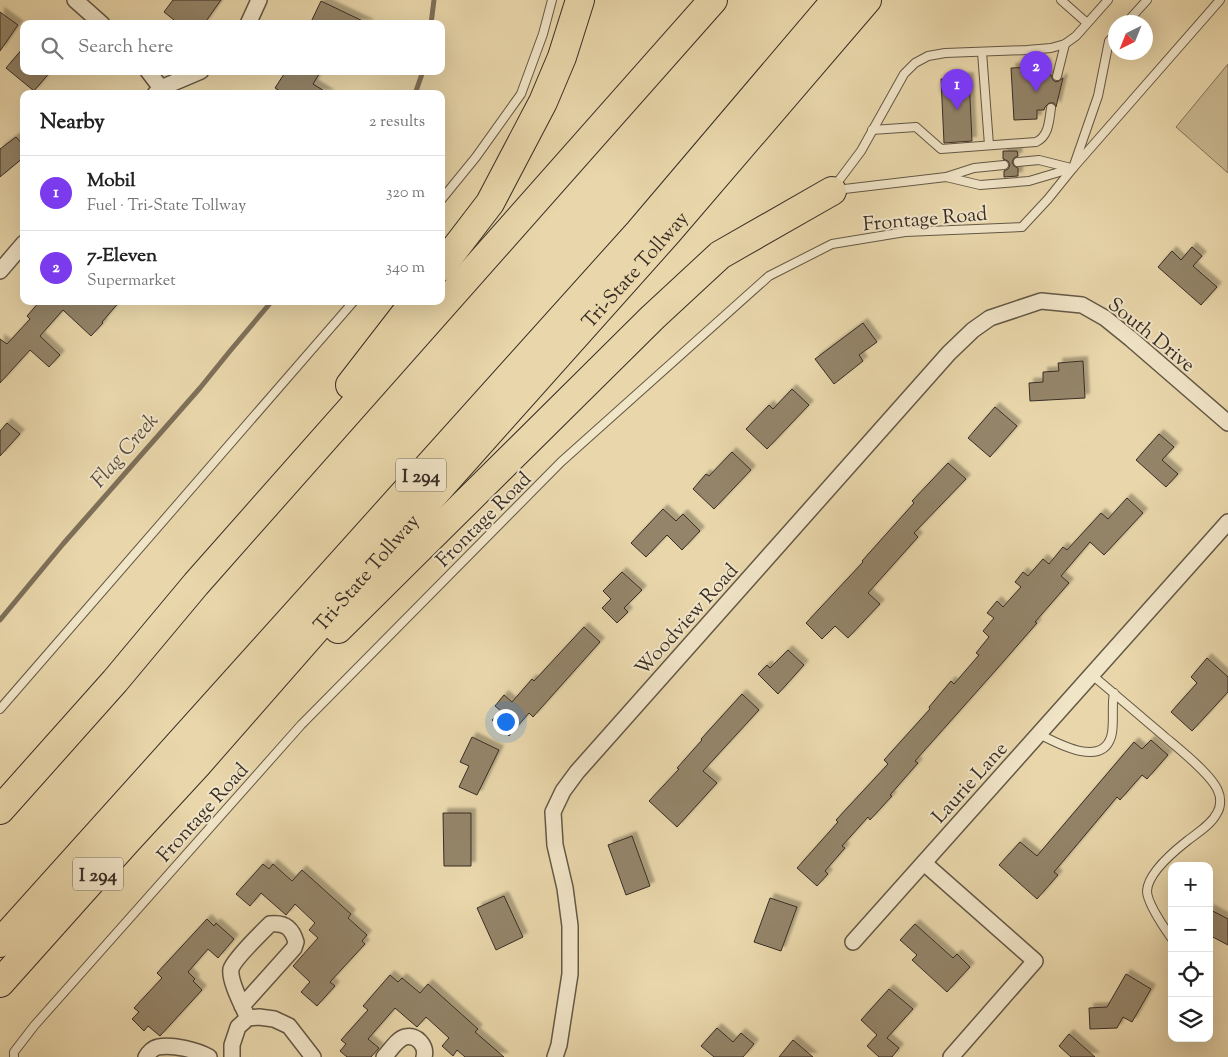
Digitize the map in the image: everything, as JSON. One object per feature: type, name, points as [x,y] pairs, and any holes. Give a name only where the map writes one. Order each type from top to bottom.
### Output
[{"type":"highway","points":[[445,262],[490,204],[539,110],[562,56],[580,0]]},
{"type":"highway","points":[[445,303],[713,0]]},
{"type":"highway","name":"Tri-State Tollway","points":[[0,943],[633,240],[836,0]]},
{"type":"highway","name":"Tri-State Tollway","points":[[0,983],[197,765],[444,483],[668,232],[867,0]]},
{"type":"highway","points":[[197,765],[384,584],[652,318],[720,255],[832,191]]},
{"type":"highway","points":[[196,584],[411,305]]},
{"type":"highway","points":[[0,810],[115,681],[196,584],[443,305]]},
{"type":"street","points":[[75,0],[98,20]]},
{"type":"street","points":[[250,20],[260,0]]},
{"type":"street","points":[[150,75],[158,90]]},
{"type":"street","points":[[160,90],[192,75]]},
{"type":"street","points":[[0,271],[20,248]]},
{"type":"street","name":"South Drive","points":[[1041,302],[1082,305],[1105,318],[1228,423]]},
{"type":"street","name":"Woodview Road","points":[[555,1057],[559,1044],[570,974],[570,926],[565,888],[554,844],[553,812],[563,791],[590,758],[949,353],[973,330],[990,318],[1041,302]]},
{"type":"street","name":"Laurie Lane","points":[[853,942],[1228,522]]},
{"type":"street","points":[[924,864],[1035,961],[951,1057]]},
{"type":"street","points":[[232,1057],[232,1045],[245,1012],[294,948],[296,942],[294,933],[278,923],[270,924],[238,959],[231,969],[232,983],[245,1012],[259,1017],[274,1019],[289,1026],[313,1057]]},
{"type":"street","points":[[384,1057],[397,1042],[406,1037],[415,1037],[422,1043],[426,1053],[424,1057]]},
{"type":"street","points":[[146,1057],[156,1047],[182,1047],[209,1057]]},
{"type":"lane","points":[[445,195],[476,158],[521,94],[543,34],[552,0]]},
{"type":"lane","points":[[1060,0],[1087,23]]},
{"type":"lane","points":[[832,191],[861,151],[904,74],[915,63],[928,56],[1051,48],[1065,44],[1076,36],[1108,0]]},
{"type":"lane","points":[[1133,15],[1147,0]]},
{"type":"lane","name":"Frontage Road","points":[[14,1057],[14,1052],[34,1026],[301,726],[561,462],[769,276],[832,244],[905,232],[1022,227],[1220,0]]},
{"type":"lane","points":[[1057,76],[1065,44]]},
{"type":"lane","points":[[1073,168],[1098,96],[1108,46]]},
{"type":"lane","points":[[982,52],[988,146]]},
{"type":"lane","points":[[872,130],[916,127],[941,150],[1036,142],[1042,139],[1047,130],[1051,108]]},
{"type":"lane","points":[[1018,162],[1039,160],[1073,168]]},
{"type":"lane","points":[[832,191],[946,177],[974,168],[1004,165]]},
{"type":"lane","points":[[946,177],[980,185],[1029,181],[1073,168]]},
{"type":"lane","points":[[0,709],[351,305]]},
{"type":"lane","points":[[1092,675],[1190,759],[1213,782],[1218,790],[1220,802],[1218,812],[1204,828],[1160,866],[1150,880],[1147,891],[1149,899],[1168,933]]},
{"type":"lane","points":[[1039,734],[1065,746],[1090,753],[1099,751],[1111,738],[1114,693]]},
{"type":"shaded area","points":[[1228,64],[1228,173],[1176,127]]},
{"type":"building","points":[[173,0],[221,0],[207,20],[174,20],[164,12]]},
{"type":"building","points":[[321,1],[361,20],[312,20]]},
{"type":"building","points":[[0,12],[18,25],[0,51]]},
{"type":"building","points":[[20,52],[20,75],[48,75],[33,90],[6,68]]},
{"type":"building","points":[[1040,67],[1040,75],[1051,75],[1056,82],[1063,78],[1056,107],[1054,103],[1049,103],[1044,110],[1037,110],[1037,119],[1014,120],[1011,68]]},
{"type":"building","points":[[283,75],[319,75],[313,84],[323,90],[278,90],[275,88]]},
{"type":"building","points":[[969,77],[972,141],[944,143],[941,79]]},
{"type":"building","points":[[16,137],[20,142],[20,160],[0,177],[0,149]]},
{"type":"building","points":[[1003,151],[1017,151],[1018,156],[1012,162],[1018,168],[1018,176],[1004,177],[1004,171],[1010,165],[1008,161],[1003,159]]},
{"type":"building","points":[[1192,247],[1202,256],[1193,266],[1217,287],[1201,305],[1158,267],[1172,251],[1181,260]]},
{"type":"building","points":[[37,305],[117,305],[91,336],[63,310],[40,336],[60,355],[49,367],[30,350],[0,383],[0,339],[7,344],[30,319],[27,316]]},
{"type":"building","points":[[863,323],[877,342],[859,355],[863,361],[834,384],[815,359]]},
{"type":"building","points":[[1083,361],[1085,398],[1030,401],[1029,383],[1043,382],[1043,372],[1059,371],[1058,363]]},
{"type":"building","points":[[792,389],[809,405],[767,449],[746,429],[769,405],[773,409]]},
{"type":"building","points":[[995,407],[1017,426],[990,457],[968,438]]},
{"type":"building","points":[[7,423],[20,434],[0,456],[0,431]]},
{"type":"building","points":[[1159,434],[1174,447],[1162,460],[1178,474],[1166,487],[1136,460]]},
{"type":"building","points":[[732,452],[751,470],[714,509],[693,489],[706,474],[709,476]]},
{"type":"building","points":[[948,463],[966,479],[914,533],[918,537],[868,593],[880,604],[848,638],[835,626],[822,639],[806,623],[863,562],[914,503],[912,501]]},
{"type":"building","points":[[1127,498],[1143,513],[1104,555],[1090,542],[1061,576],[1069,583],[1035,622],[1037,623],[915,761],[918,763],[890,795],[892,796],[870,820],[868,817],[842,846],[845,848],[825,871],[828,874],[817,886],[797,868],[838,822],[836,820],[888,764],[884,760],[930,709],[929,707],[951,681],[954,684],[979,655],[976,653],[989,637],[983,631],[994,618],[987,613],[997,601],[1003,607],[1021,587],[1015,582],[1023,572],[1028,576],[1043,559],[1049,564],[1063,547],[1067,550],[1101,513],[1108,519]]},
{"type":"building","points":[[663,509],[676,521],[683,514],[700,531],[682,550],[667,535],[646,557],[631,543]]},
{"type":"building","points":[[622,572],[642,590],[624,608],[628,612],[617,623],[602,608],[611,599],[603,591]]},
{"type":"building","points":[[584,627],[600,642],[533,717],[529,713],[509,736],[492,720],[501,711],[495,706],[504,695],[512,702],[532,679],[534,681]]},
{"type":"building","points":[[788,650],[804,665],[778,694],[758,674],[767,665],[770,668]]},
{"type":"building","points":[[1207,658],[1228,677],[1228,692],[1192,731],[1171,712],[1197,683],[1191,677]]},
{"type":"building","points":[[742,694],[759,710],[703,771],[717,783],[677,827],[649,801],[679,769],[677,768],[701,739]]},
{"type":"building","points":[[472,737],[499,750],[477,795],[459,787],[469,766],[460,762]]},
{"type":"building","points":[[1151,740],[1168,755],[1147,779],[1142,775],[1120,800],[1117,797],[1054,872],[1058,875],[1037,899],[999,865],[1020,842],[1037,856],[1134,742],[1142,749]]},
{"type":"building","points":[[443,813],[471,813],[471,866],[444,866]]},
{"type":"building","points":[[632,836],[650,886],[626,895],[608,845]]},
{"type":"building","points":[[263,864],[269,869],[273,864],[292,881],[302,870],[351,914],[348,918],[367,935],[362,941],[365,944],[330,982],[335,986],[317,1006],[301,992],[310,982],[293,966],[318,938],[309,930],[315,923],[295,904],[286,915],[261,893],[250,906],[236,894]]},
{"type":"building","points":[[504,896],[523,937],[496,950],[477,908]]},
{"type":"building","points":[[770,898],[797,907],[781,951],[754,942]]},
{"type":"building","points":[[1213,911],[1228,919],[1228,945],[1213,937]]},
{"type":"building","points":[[207,919],[214,926],[216,923],[234,939],[218,958],[208,949],[188,972],[195,979],[193,981],[202,990],[160,1036],[148,1026],[144,1031],[132,1019],[139,1012],[134,1008],[162,978],[157,973]]},
{"type":"building","points":[[915,924],[953,958],[957,954],[970,967],[947,992],[912,960],[917,955],[900,940]]},
{"type":"building","points":[[1126,974],[1151,989],[1132,1022],[1123,1017],[1117,1028],[1090,1029],[1089,1008],[1107,1007]]},
{"type":"building","points":[[390,975],[398,982],[402,978],[420,993],[428,984],[478,1029],[475,1032],[504,1057],[465,1057],[457,1050],[453,1056],[442,1046],[449,1038],[426,1017],[417,1027],[395,1008],[368,1039],[379,1048],[371,1057],[347,1057],[340,1051],[346,1044],[341,1040],[368,1010],[363,1006]]},
{"type":"building","points":[[889,989],[913,1009],[887,1038],[899,1048],[892,1057],[879,1057],[867,1046],[877,1035],[861,1020]]},
{"type":"building","points":[[717,1028],[733,1042],[741,1033],[754,1044],[743,1057],[714,1057],[701,1046]]},
{"type":"building","points":[[1069,1034],[1095,1057],[1071,1057],[1059,1046]]},
{"type":"building","points":[[793,1040],[813,1057],[779,1057]]},
{"type":"waterway","name":"Flag Creek","points":[[432,20],[434,0]]},
{"type":"waterway","name":"Flag Creek","points":[[416,90],[422,75]]},
{"type":"waterway","name":"Flag Creek","points":[[0,620],[63,544],[200,388],[269,305]]},
{"type":"place","name":"7-Eleven","points":[[1036,92]]},
{"type":"place","name":"Mobil","points":[[957,110]]}]
